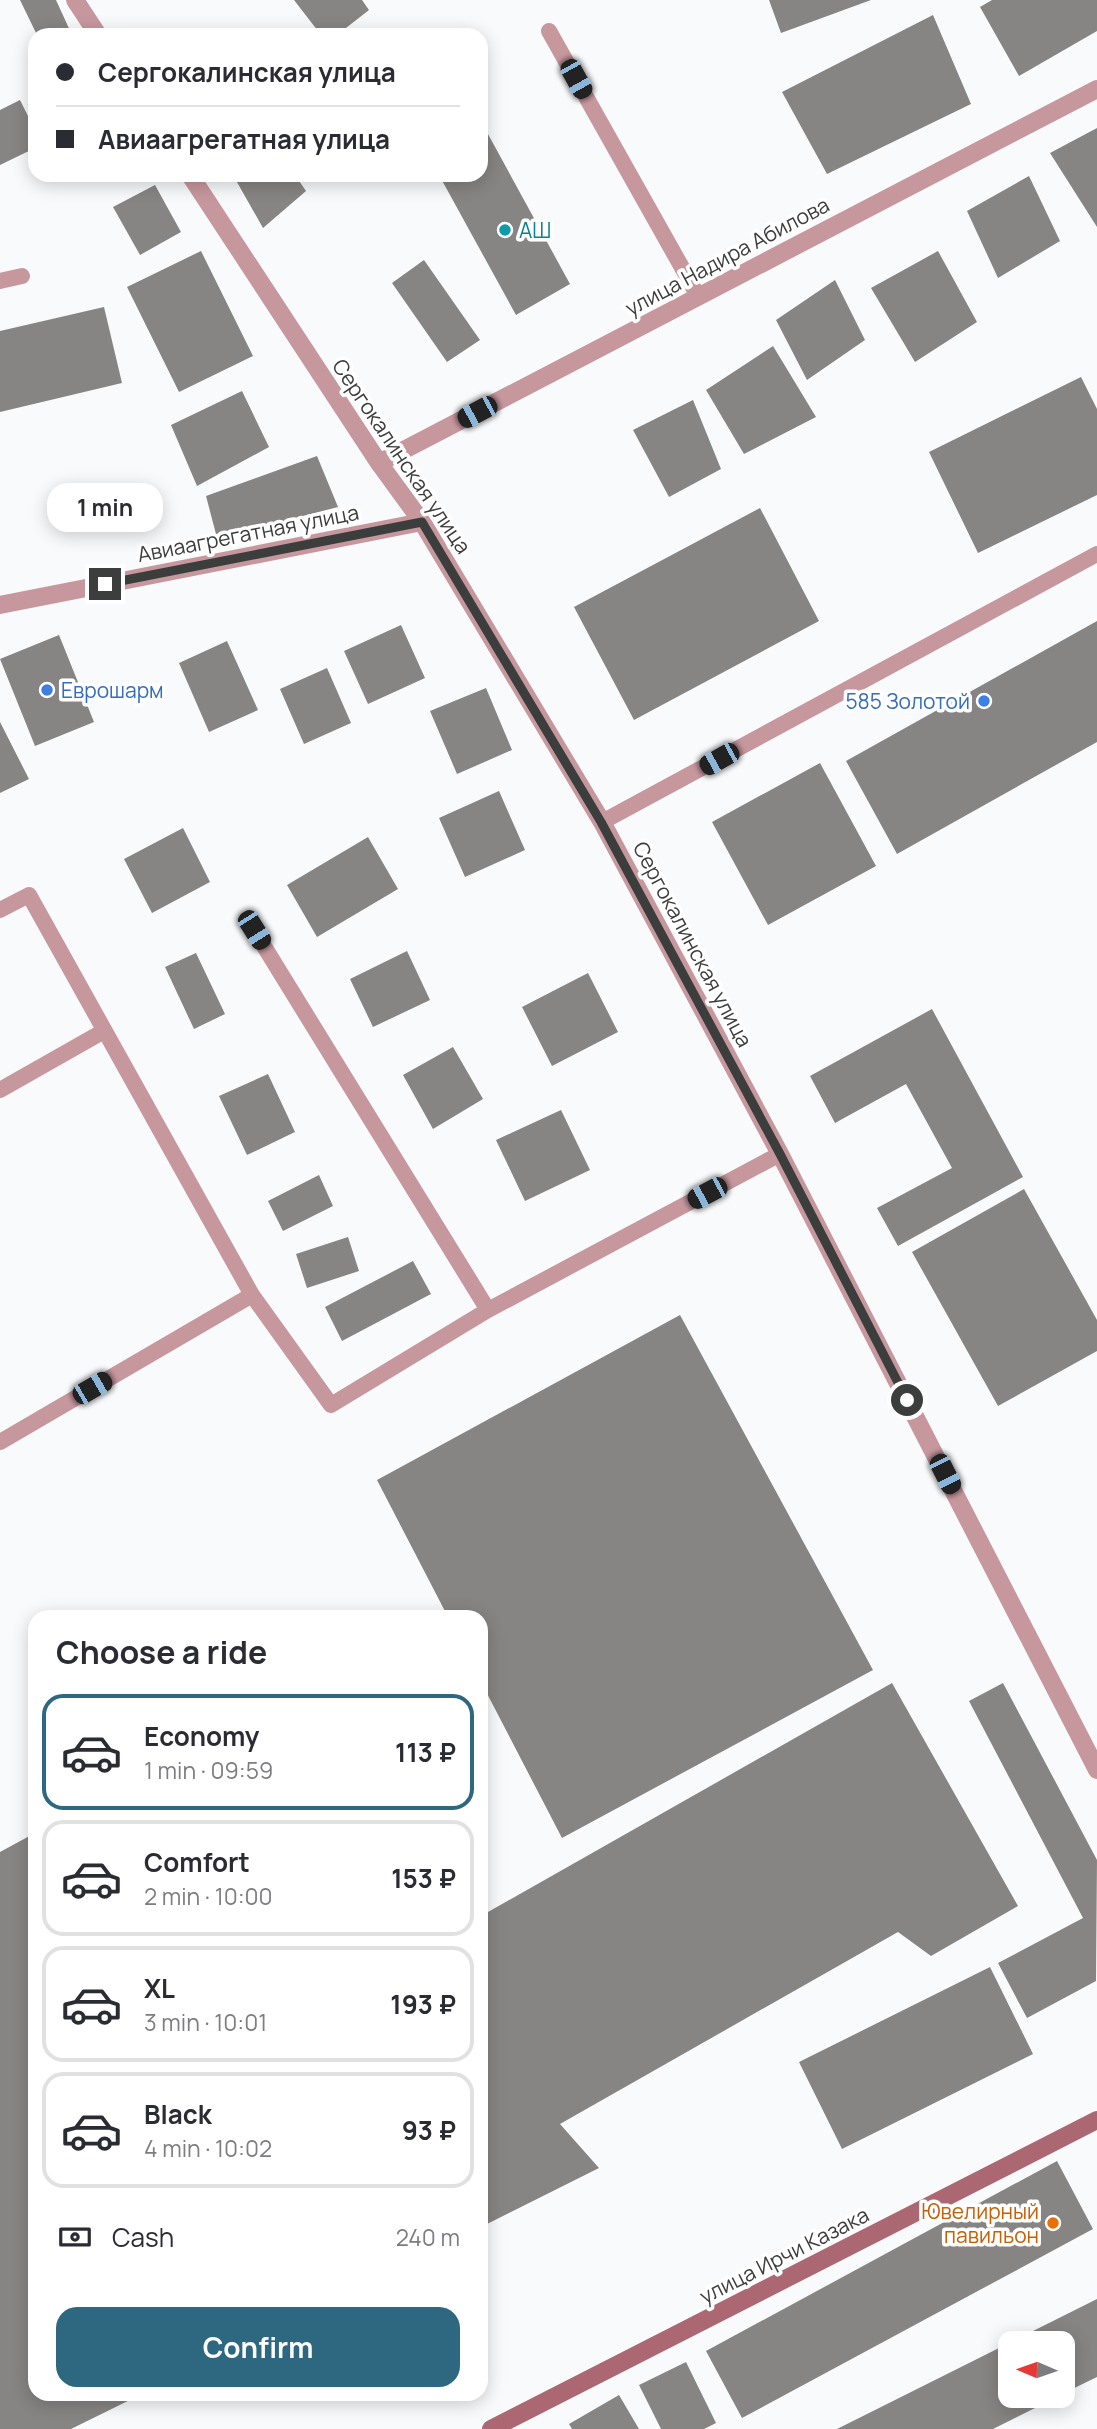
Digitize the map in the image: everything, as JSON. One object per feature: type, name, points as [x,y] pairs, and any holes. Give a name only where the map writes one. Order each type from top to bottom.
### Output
[{"type":"main road","name":"улица Ирчи Казака","points":[[491,2429],[1097,2119]]},
{"type":"street","points":[[75,0],[93,28]]},
{"type":"street","name":"улица Надира Абилова","points":[[379,463],[1097,89]]},
{"type":"street","name":"Сергокалинская улица","points":[[195,182],[379,463],[422,522],[601,822],[780,1154],[1097,1770]]},
{"type":"street","name":"Авиаагрегатная улица","points":[[0,605],[422,522]]},
{"type":"lane","points":[[549,31],[698,296]]},
{"type":"lane","points":[[0,281],[22,276]]},
{"type":"lane","points":[[601,822],[1097,554]]},
{"type":"lane","points":[[0,910],[29,895],[252,1295],[331,1405],[488,1310],[780,1154]]},
{"type":"lane","points":[[254,930],[488,1310]]},
{"type":"lane","points":[[0,1090],[104,1031]]},
{"type":"lane","points":[[0,1442],[252,1295]]},
{"type":"building","points":[[20,0],[56,0],[69,28],[34,28]]},
{"type":"building","points":[[294,0],[362,0],[369,10],[346,28],[316,28]]},
{"type":"building","points":[[769,0],[871,0],[781,33]]},
{"type":"building","points":[[992,0],[1097,0],[1097,31],[1019,76],[980,7]]},
{"type":"building","points":[[933,15],[971,104],[827,174],[782,92]]},
{"type":"building","points":[[20,100],[28,116],[28,151],[0,165],[0,110]]},
{"type":"building","points":[[1097,128],[1097,227],[1050,153]]},
{"type":"building","name":"АШ","points":[[488,134],[570,284],[516,315],[443,182],[488,182]]},
{"type":"building","points":[[1029,176],[1060,241],[998,278],[967,211]]},
{"type":"building","points":[[237,182],[300,182],[306,191],[263,228]]},
{"type":"building","points":[[155,185],[181,232],[140,255],[113,207]]},
{"type":"building","points":[[201,251],[253,356],[179,392],[127,287]]},
{"type":"building","points":[[938,251],[977,322],[915,362],[871,288]]},
{"type":"building","points":[[424,260],[480,340],[447,362],[392,283]]},
{"type":"building","points":[[835,280],[865,340],[807,380],[776,320]]},
{"type":"building","points":[[104,307],[122,383],[0,412],[0,331]]},
{"type":"building","points":[[773,346],[816,417],[744,454],[706,390]]},
{"type":"building","points":[[1081,377],[1097,409],[1097,495],[978,553],[929,452]]},
{"type":"building","points":[[242,391],[269,447],[197,486],[171,425]]},
{"type":"building","points":[[693,400],[721,469],[669,497],[633,430]]},
{"type":"building","points":[[317,456],[338,507],[217,538],[206,496]]},
{"type":"building","points":[[760,508],[819,621],[634,720],[574,607]]},
{"type":"building","points":[[1097,621],[1097,742],[897,854],[846,761]]},
{"type":"building","points":[[401,625],[425,678],[368,704],[344,651]]},
{"type":"building","name":"Еврошарм","points":[[59,635],[94,722],[35,746],[0,659]]},
{"type":"building","points":[[227,641],[258,710],[209,732],[179,663]]},
{"type":"building","points":[[327,668],[351,723],[304,744],[280,689]]},
{"type":"building","points":[[486,688],[512,750],[457,774],[430,711]]},
{"type":"building","points":[[0,722],[29,779],[0,793]]},
{"type":"building","points":[[820,763],[876,866],[768,925],[712,822]]},
{"type":"building","points":[[499,791],[525,850],[465,877],[439,818]]},
{"type":"building","points":[[183,828],[210,882],[152,913],[124,859]]},
{"type":"building","points":[[368,837],[398,889],[317,937],[287,885]]},
{"type":"building","points":[[407,951],[430,1000],[373,1027],[350,979]]},
{"type":"building","points":[[196,953],[225,1014],[194,1029],[165,967]]},
{"type":"building","points":[[588,973],[618,1032],[552,1066],[522,1007]]},
{"type":"building","points":[[932,1009],[1023,1177],[898,1246],[877,1208],[952,1168],[906,1084],[835,1123],[810,1076]]},
{"type":"building","points":[[453,1047],[483,1099],[433,1129],[403,1075]]},
{"type":"building","points":[[268,1074],[295,1132],[247,1155],[219,1096]]},
{"type":"building","points":[[561,1110],[590,1170],[525,1201],[496,1140]]},
{"type":"building","points":[[319,1175],[333,1206],[283,1231],[268,1201]]},
{"type":"building","points":[[1024,1189],[1097,1320],[1097,1351],[998,1406],[912,1252]]},
{"type":"building","points":[[348,1237],[359,1271],[307,1288],[296,1254]]},
{"type":"building","points":[[413,1261],[431,1294],[342,1341],[325,1307]]},
{"type":"building","points":[[680,1315],[873,1670],[562,1838],[488,1695],[488,1610],[444,1610],[377,1480]]},
{"type":"building","points":[[892,1683],[1018,1906],[931,1956],[898,1932],[560,2124],[599,2168],[488,2224],[488,1912]]},
{"type":"building","points":[[1003,1683],[1097,1860],[1096,1981],[1027,2018],[998,1963],[1083,1918],[969,1701]]},
{"type":"building","points":[[28,1837],[28,2401],[128,2401],[71,2429],[0,2429],[0,1852]]},
{"type":"building","points":[[990,1967],[1033,2054],[842,2149],[799,2062]]},
{"type":"building","points":[[1057,2161],[1093,2229],[742,2418],[706,2351]]},
{"type":"building","points":[[1097,2299],[1097,2377],[1075,2388],[1075,2331],[1033,2331]]},
{"type":"building","points":[[998,2348],[998,2408],[1035,2408],[993,2429],[837,2429]]},
{"type":"building","points":[[686,2362],[716,2423],[704,2429],[661,2429],[639,2385]]},
{"type":"building","points":[[619,2395],[639,2429],[572,2429],[569,2424]]},
{"type":"place","name":"АШ","points":[[505,230]]},
{"type":"place","name":"Еврошарм","points":[[47,690]]},
{"type":"place","name":"585 Золотой","points":[[984,701]]},
{"type":"place","name":"Ювелирный павильон","points":[[1053,2223]]},
{"type":"route","points":[[105,584],[422,522],[601,822],[780,1154],[907,1400]]}]
